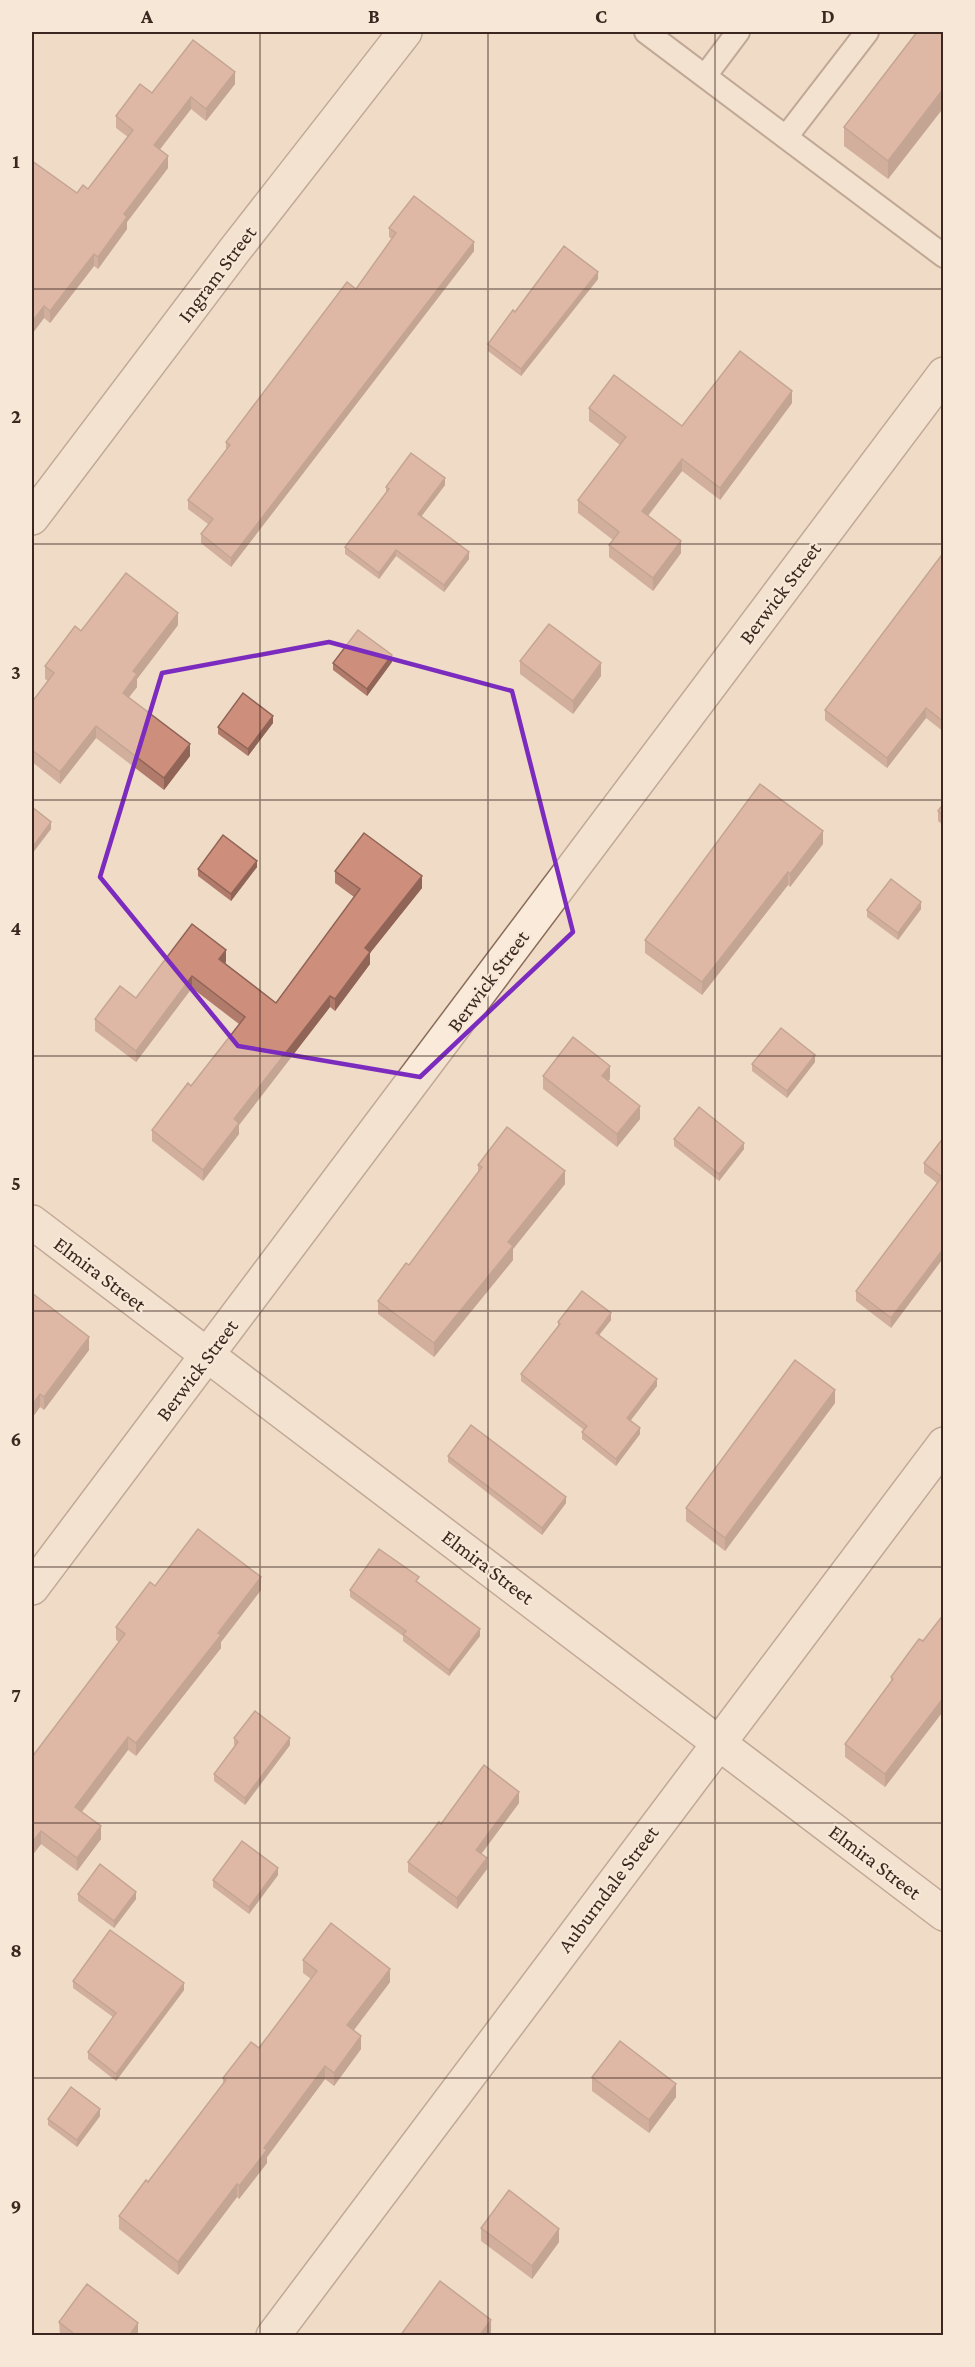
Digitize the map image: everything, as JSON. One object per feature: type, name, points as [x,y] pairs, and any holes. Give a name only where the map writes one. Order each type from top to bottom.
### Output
[{"type":"street","name":"Ingram Street","points":[[32,518],[234,251],[405,32]]},
{"type":"street","name":"Berwick Street","points":[[32,1588],[944,374]]},
{"type":"street","name":"Elmira Street","points":[[32,1222],[944,1914]]},
{"type":"street","name":"Auburndale Street","points":[[273,2336],[944,1444]]},
{"type":"lane","points":[[646,32],[944,256]]},
{"type":"lane","points":[[705,76],[738,32]]},
{"type":"lane","points":[[786,137],[867,32]]},
{"type":"highlighted area","points":[[329,642],[512,691],[573,932],[420,1077],[238,1046],[100,877],[162,673]]},
{"type":"building","points":[[917,32],[944,32],[944,88],[888,161],[844,127]]},
{"type":"building","points":[[193,40],[235,72],[206,109],[191,97],[154,145],[168,156],[124,214],[127,217],[98,257],[94,254],[50,311],[44,306],[32,322],[32,161],[77,193],[83,185],[88,189],[133,130],[116,116],[140,84],[152,93]]},
{"type":"building","points":[[414,196],[474,242],[231,558],[201,534],[213,519],[188,500],[230,445],[226,442],[347,282],[356,289],[396,233],[389,228]]},
{"type":"building","points":[[564,246],[598,272],[521,369],[488,344]]},
{"type":"building","points":[[740,351],[792,391],[720,488],[682,459],[642,511],[681,541],[653,578],[609,545],[619,532],[578,500],[626,437],[589,408],[614,375],[682,426]]},
{"type":"building","points":[[411,453],[445,478],[418,514],[469,552],[444,585],[396,550],[379,573],[345,547],[389,489],[386,487]]},
{"type":"building","points":[[944,552],[944,722],[926,708],[887,758],[825,710]]},
{"type":"building","points":[[126,573],[178,613],[133,671],[137,674],[123,693],[190,744],[164,778],[96,726],[60,772],[32,750],[32,702],[54,673],[45,666],[75,626],[81,631]]},
{"type":"building","points":[[549,624],[601,663],[573,701],[520,661]]},
{"type":"building","points":[[358,630],[392,655],[367,689],[333,663]]},
{"type":"building","points":[[243,693],[273,716],[248,749],[218,727]]},
{"type":"building","points":[[760,784],[823,831],[702,982],[645,940]]},
{"type":"building","points":[[944,803],[944,816],[938,811]]},
{"type":"building","points":[[32,807],[51,822],[32,848]]},
{"type":"building","points":[[364,833],[422,876],[365,948],[370,952],[335,999],[330,996],[234,1119],[239,1123],[203,1170],[152,1130],[188,1083],[191,1086],[245,1017],[192,976],[136,1051],[95,1019],[120,986],[136,998],[192,924],[226,950],[219,959],[276,1003],[360,889],[335,871]]},
{"type":"building","points":[[223,835],[257,861],[231,894],[198,869]]},
{"type":"building","points":[[891,879],[921,902],[898,933],[867,910]]},
{"type":"building","points":[[781,1028],[815,1055],[787,1091],[752,1064]]},
{"type":"building","points":[[573,1037],[610,1066],[602,1076],[640,1106],[617,1134],[543,1076]]},
{"type":"building","points":[[699,1107],[744,1143],[719,1174],[674,1139]]},
{"type":"building","points":[[507,1127],[565,1171],[508,1242],[513,1246],[434,1343],[378,1301],[406,1263],[409,1265],[482,1167],[478,1165]]},
{"type":"building","points":[[944,1137],[944,1248],[891,1318],[856,1291],[942,1177],[924,1163]]},
{"type":"building","points":[[582,1291],[611,1313],[596,1333],[657,1379],[627,1418],[640,1428],[616,1459],[582,1432],[587,1426],[521,1374],[560,1324],[558,1322]]},
{"type":"building","points":[[32,1293],[89,1337],[44,1397],[40,1394],[32,1405]]},
{"type":"building","points":[[795,1360],[835,1390],[725,1538],[686,1508]]},
{"type":"building","points":[[471,1425],[566,1497],[542,1528],[448,1456]]},
{"type":"building","points":[[198,1529],[261,1577],[218,1633],[221,1635],[136,1743],[128,1737],[75,1807],[101,1826],[77,1858],[41,1831],[34,1840],[32,1838],[32,1757],[125,1634],[116,1627],[150,1582],[155,1586]]},
{"type":"building","points":[[379,1549],[419,1577],[416,1581],[480,1629],[449,1670],[403,1634],[406,1631],[350,1590]]},
{"type":"building","points":[[944,1614],[944,1703],[941,1701],[885,1774],[845,1744],[919,1639],[923,1641]]},
{"type":"building","points":[[255,1711],[290,1738],[245,1798],[214,1774],[238,1742],[234,1738]]},
{"type":"building","points":[[484,1765],[519,1792],[476,1850],[487,1858],[457,1898],[408,1862],[439,1822],[441,1824]]},
{"type":"building","points":[[242,1841],[278,1868],[249,1907],[213,1880]]},
{"type":"building","points":[[100,1864],[136,1892],[114,1921],[78,1894]]},
{"type":"building","points":[[331,1923],[390,1969],[347,2025],[361,2036],[334,2073],[325,2066],[264,2148],[267,2150],[239,2186],[237,2184],[178,2262],[119,2216],[226,2080],[223,2078],[251,2042],[259,2048],[317,1971],[303,1960]]},
{"type":"building","points":[[110,1930],[184,1983],[116,2074],[88,2052],[116,2013],[73,1981]]},
{"type":"building","points":[[620,2041],[676,2084],[649,2120],[592,2077]]},
{"type":"building","points":[[71,2087],[100,2109],[77,2140],[48,2119]]},
{"type":"building","points":[[509,2190],[559,2229],[532,2266],[481,2228]]},
{"type":"building","points":[[440,2281],[491,2320],[479,2336],[400,2336]]},
{"type":"building","points":[[87,2284],[138,2323],[129,2336],[77,2336],[59,2322]]}]
